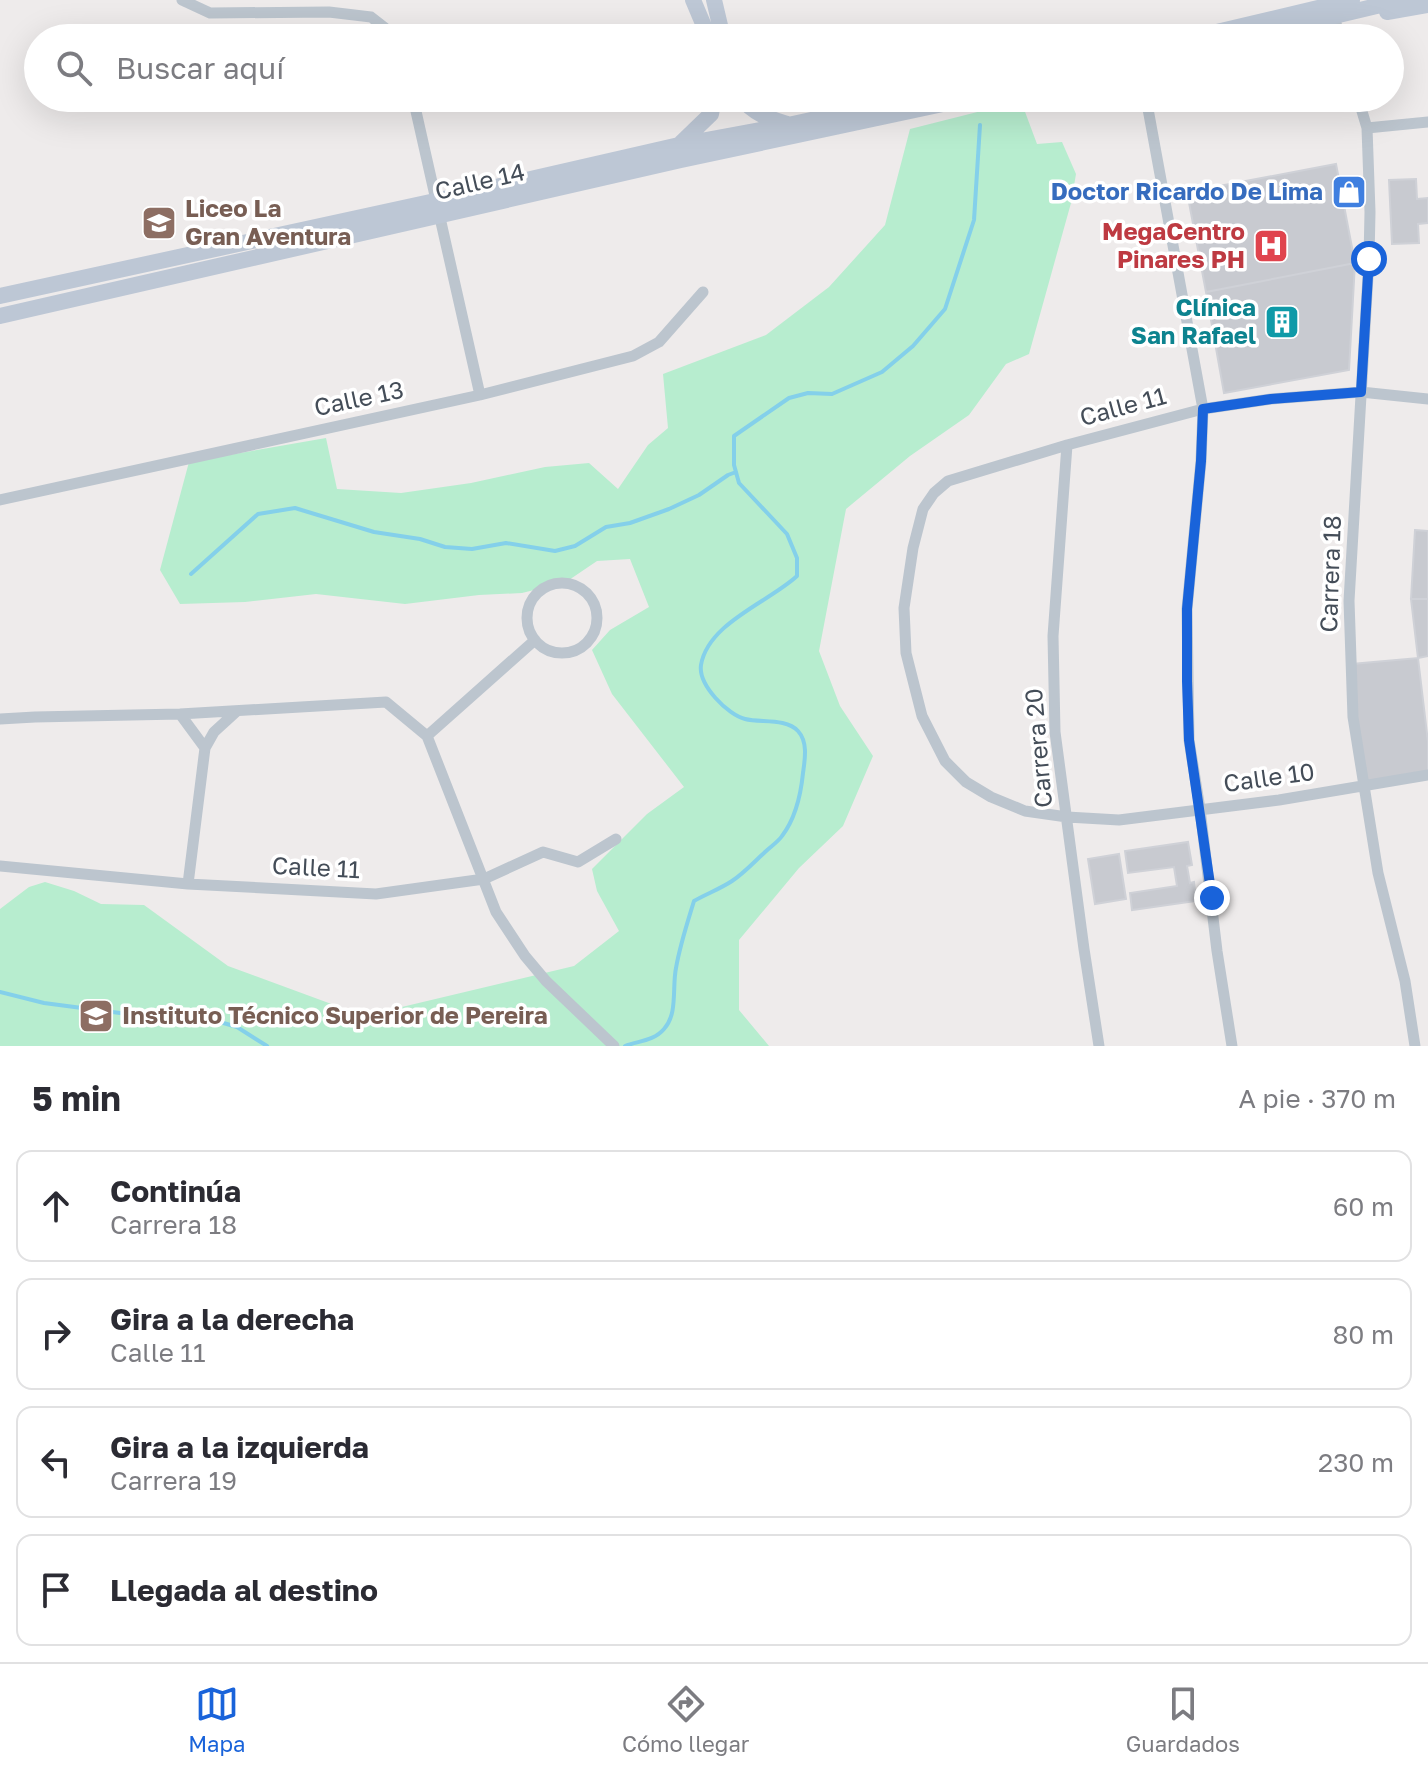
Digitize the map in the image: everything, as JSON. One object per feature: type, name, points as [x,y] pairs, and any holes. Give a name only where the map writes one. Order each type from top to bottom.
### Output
[{"type":"main road","points":[[693,0],[703,24]]},
{"type":"main road","points":[[1286,16],[1319,0]]},
{"type":"main road","points":[[1251,24],[1359,4],[1402,0]]},
{"type":"main road","points":[[714,1],[720,24]]},
{"type":"main road","points":[[1334,16],[1359,4]]},
{"type":"main road","points":[[1301,24],[1334,16],[1400,11],[1428,5]]},
{"type":"main road","points":[[679,145],[707,112]]},
{"type":"main road","points":[[713,112],[715,126],[742,147]]},
{"type":"main road","points":[[755,112],[788,125]]},
{"type":"main road","name":"Calle 14","points":[[0,316],[679,145],[848,112]]},
{"type":"main road","name":"Calle 14","points":[[0,296],[906,112]]},
{"type":"street","points":[[182,0],[210,13],[329,12],[371,17],[380,24]]},
{"type":"street","points":[[1334,16],[1336,24]]},
{"type":"street","points":[[416,112],[480,395]]},
{"type":"street","points":[[1149,112],[1203,409],[1187,609],[1189,740],[1232,1046]]},
{"type":"street","name":"Carrera 18","points":[[1362,112],[1367,128],[1370,212],[1349,601],[1353,717],[1378,873],[1405,981],[1415,1046]]},
{"type":"street","points":[[1367,128],[1428,122]]},
{"type":"street","name":"Calle 13","points":[[0,500],[480,395],[633,356],[659,342],[703,292]]},
{"type":"street","name":"Calle 11","points":[[1067,817],[1025,811],[991,797],[966,782],[945,761],[922,716],[906,653],[904,608],[913,548],[923,509],[934,493],[948,481],[1203,409],[1271,399],[1361,392],[1428,399]]},
{"type":"street","name":"Carrera 20","points":[[1067,445],[1053,636],[1055,732],[1099,1046]]},
{"type":"street","points":[[562,582],[583,589],[591,597],[597,620],[588,642],[579,649],[567,653],[555,652],[535,640],[529,630],[528,608],[541,589],[562,582]]},
{"type":"street","points":[[427,736],[535,640]]},
{"type":"street","points":[[0,719],[180,714],[386,702],[427,736],[496,912],[525,956],[546,981],[614,1046]]},
{"type":"street","points":[[188,884],[205,748],[214,732],[237,711]]},
{"type":"street","points":[[180,714],[205,748]]},
{"type":"street","name":"Calle 10","points":[[1067,817],[1119,820],[1279,800],[1428,775]]},
{"type":"street","name":"Calle 11","points":[[0,866],[188,884],[376,894],[484,879],[543,852],[578,862],[616,839]]},
{"type":"green space","points":[[977,112],[1025,112],[1037,144],[1062,142],[1076,174],[1071,203],[1029,354],[1006,364],[969,415],[910,456],[846,509],[819,651],[840,706],[873,756],[843,826],[799,868],[739,940],[739,1010],[769,1046],[0,1046],[0,909],[29,887],[45,882],[101,904],[144,905],[228,966],[364,1016],[574,966],[619,931],[597,891],[592,869],[647,814],[684,787],[612,694],[592,650],[610,630],[649,607],[630,559],[597,561],[566,582],[522,593],[405,604],[316,594],[245,602],[180,604],[160,570],[189,462],[326,438],[337,489],[401,493],[471,483],[545,467],[589,463],[618,489],[648,445],[668,428],[663,374],[766,335],[829,287],[885,225],[910,129]]},
{"type":"building","points":[[1336,164],[1355,263],[1206,292],[1187,192]]},
{"type":"building","points":[[1416,179],[1417,199],[1428,198],[1428,223],[1418,224],[1419,243],[1392,244],[1389,180]]},
{"type":"building","name":"Clínica San Rafael","points":[[1355,263],[1349,370],[1224,393],[1206,292]]},
{"type":"building","points":[[1415,530],[1428,531],[1428,599],[1411,599]]},
{"type":"building","points":[[1411,599],[1428,599],[1428,656],[1418,658]]},
{"type":"building","points":[[1418,658],[1428,742],[1428,775],[1363,787],[1352,664]]},
{"type":"building","points":[[1188,842],[1192,865],[1187,866],[1190,883],[1194,882],[1196,901],[1132,910],[1130,893],[1177,886],[1174,867],[1128,873],[1125,851]]},
{"type":"building","points":[[1119,854],[1126,899],[1095,904],[1088,859]]},
{"type":"waterway","points":[[625,1046],[656,1036],[668,1023],[673,1008],[678,959],[694,901],[736,878],[778,840],[787,829],[801,789],[805,751],[798,731],[787,724],[745,719],[731,712],[709,690],[701,673],[706,650],[715,637],[741,614],[797,576],[797,558],[787,534],[739,483],[734,465],[734,436],[789,398],[808,393],[832,394],[882,372],[913,346],[945,309],[974,220],[980,125]]},
{"type":"waterway","points":[[191,574],[258,514],[295,508],[374,532],[420,539],[445,547],[472,549],[506,543],[555,551],[575,546],[606,527],[630,523],[669,509],[736,472]]},
{"type":"waterway","points":[[0,992],[44,1003],[120,1013],[172,1013],[210,1019],[237,1027],[267,1046]]},
{"type":"place","name":"Doctor Ricardo De Lima","points":[[1349,192]]},
{"type":"place","name":"Liceo La Gran Aventura","points":[[159,223]]},
{"type":"place","name":"MegaCentro Pinares PH","points":[[1271,246]]},
{"type":"place","name":"Clínica San Rafael","points":[[1282,322]]},
{"type":"place","name":"Instituto Técnico Superior de Pereira","points":[[96,1016]]},
{"type":"route","points":[[1212,898],[1189,740],[1187,681],[1187,609],[1203,409],[1271,399],[1361,392],[1369,259]]}]
